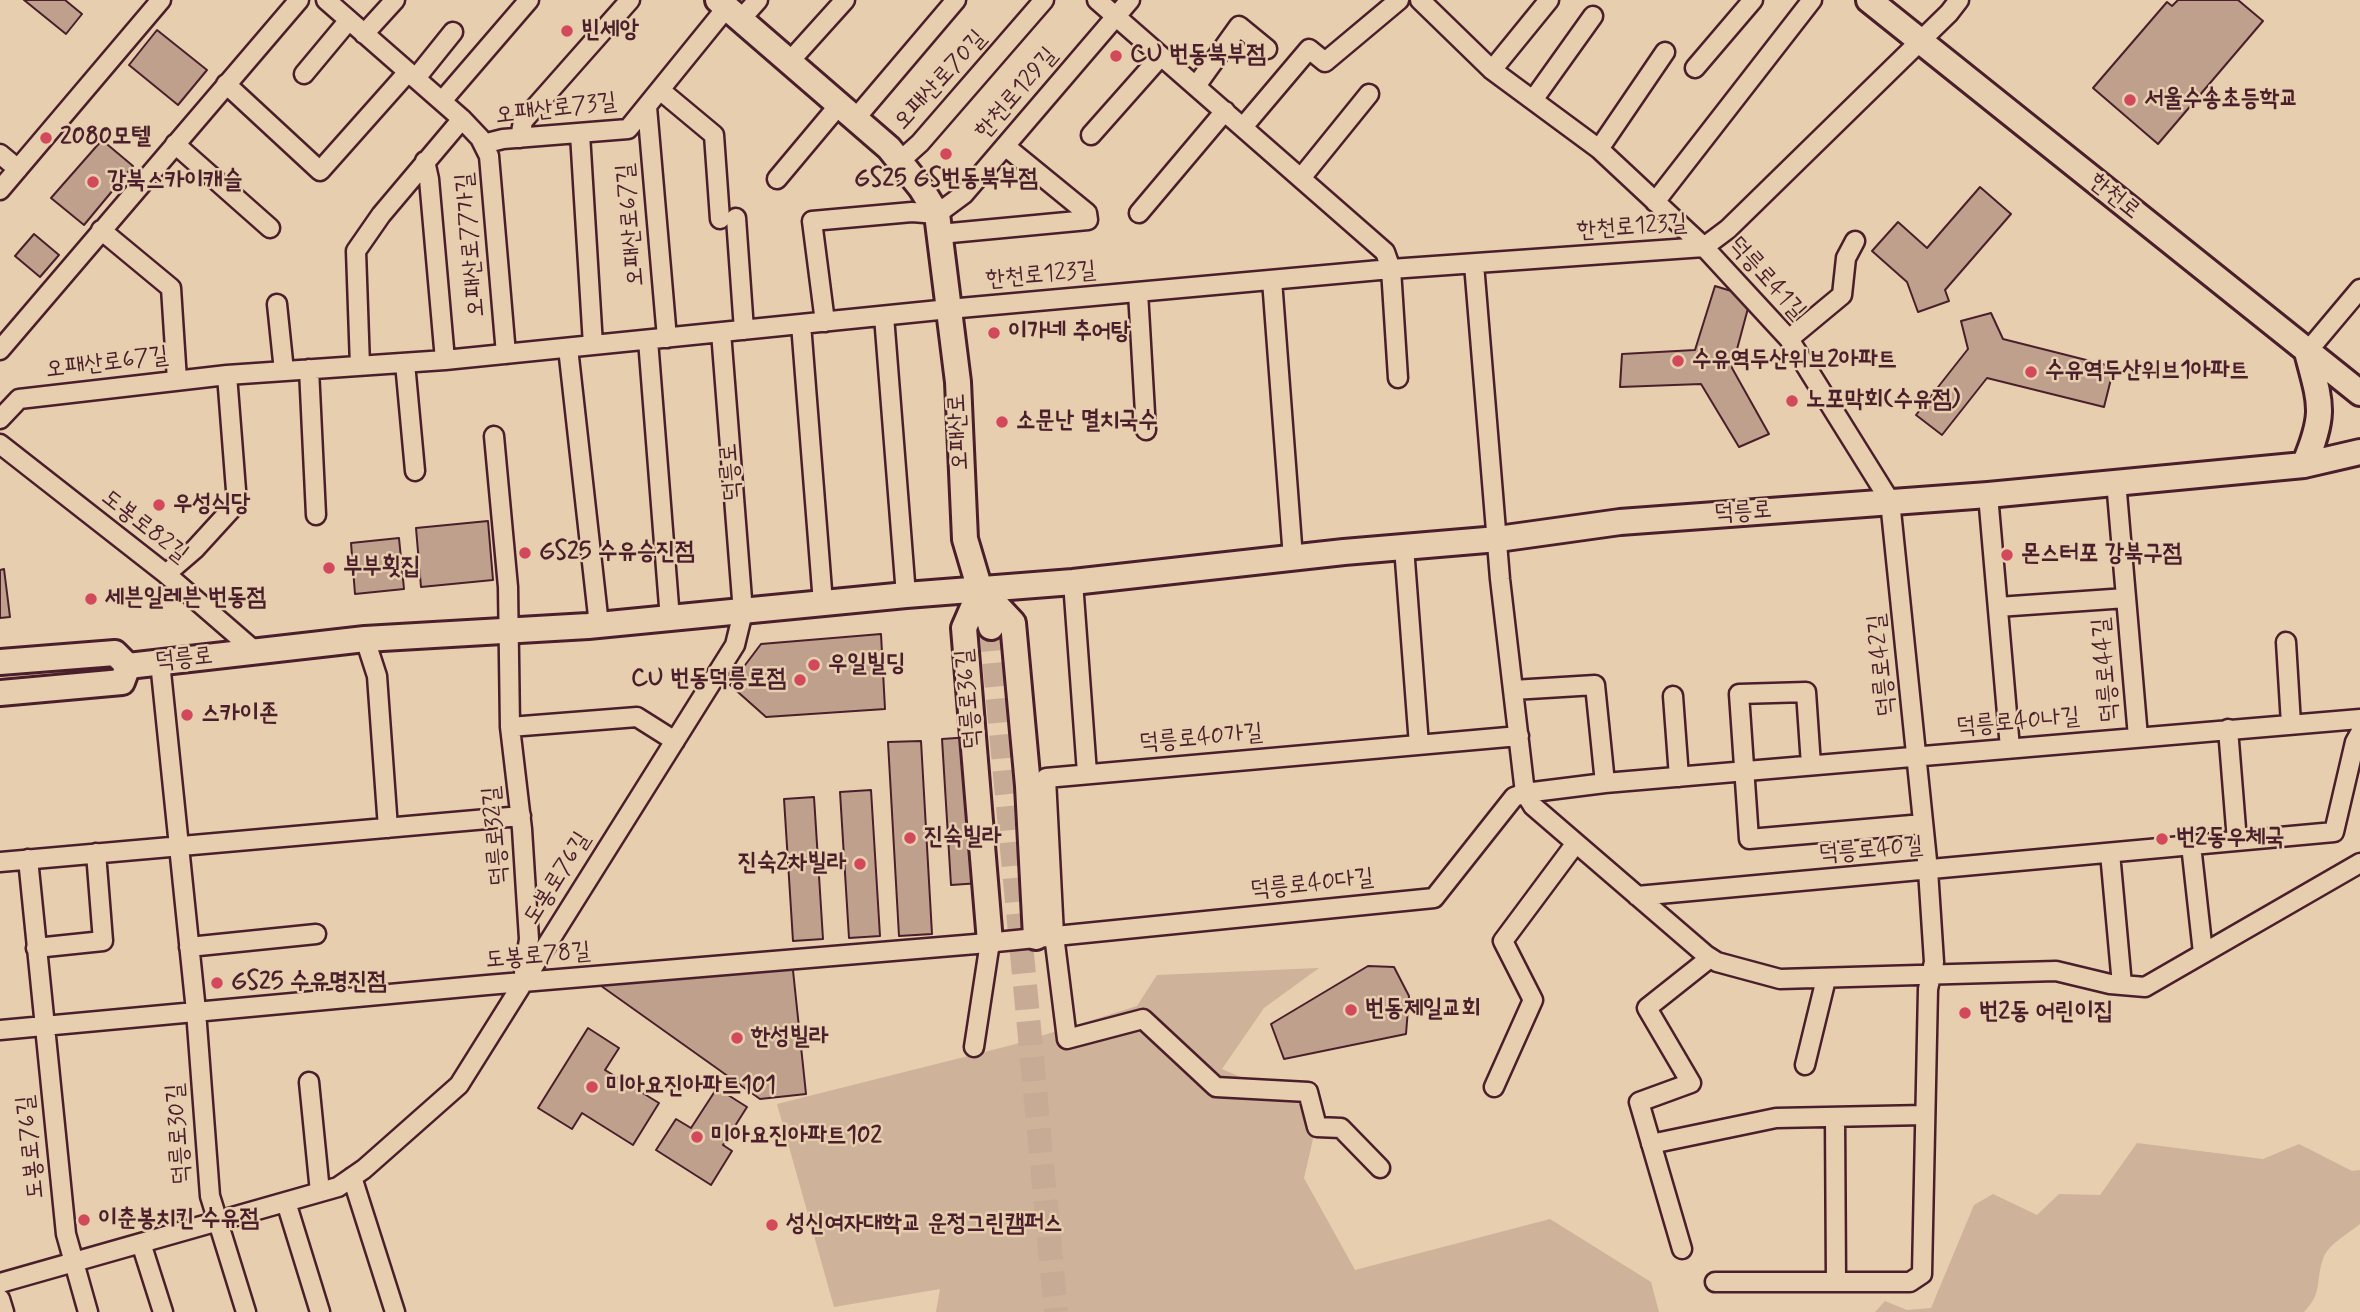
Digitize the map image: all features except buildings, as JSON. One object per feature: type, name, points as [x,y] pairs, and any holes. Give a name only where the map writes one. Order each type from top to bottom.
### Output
[{"type":"main road","name":"한천로","points":[[1868,0],[2360,393]]},
{"type":"main road","name":"오패산로","points":[[729,9],[889,148],[921,188],[939,224],[958,382],[965,540],[991,627]]},
{"type":"main road","points":[[2304,465],[2315,439],[2321,410],[2307,352]]},
{"type":"main road","name":"덕릉로","points":[[128,666],[365,639],[599,625],[906,595],[1073,582],[1498,539],[1620,522],[1988,495],[2304,465],[2360,452]]},
{"type":"main road","name":"덕릉로36길","points":[[990,942],[964,628],[981,589],[1013,623],[1045,936]]},
{"type":"main road","name":"덕릉로","points":[[0,662],[115,653],[128,666]]},
{"type":"main road","name":"덕릉로","points":[[0,693],[122,682],[128,666]]},
{"type":"street","points":[[0,190],[161,0]]},
{"type":"street","points":[[0,350],[299,0]]},
{"type":"street","name":"오패산로77가길","points":[[326,0],[462,119],[483,144],[489,156],[506,354]]},
{"type":"street","points":[[364,33],[395,0]]},
{"type":"street","points":[[442,101],[529,0]]},
{"type":"street","points":[[520,138],[523,121],[630,0]]},
{"type":"street","name":"오패산로73길","points":[[483,144],[520,138],[628,130],[729,9],[758,0]]},
{"type":"street","points":[[790,61],[845,0]]},
{"type":"street","points":[[777,179],[847,112],[956,0]]},
{"type":"street","name":"오패산로70길","points":[[900,161],[920,143],[1044,0]]},
{"type":"street","points":[[1097,0],[1385,251],[1391,269],[1398,378]]},
{"type":"street","name":"한천로129길","points":[[939,224],[1130,0]]},
{"type":"street","points":[[1243,127],[1309,49],[1325,62],[1399,0]]},
{"type":"street","name":"덕릉로41길","points":[[1420,0],[1492,70],[1599,149],[1704,247],[1789,339],[1890,501]]},
{"type":"street","points":[[1492,70],[1549,0]]},
{"type":"street","points":[[1695,68],[1753,0]]},
{"type":"street","points":[[1655,202],[1812,0]]},
{"type":"street","name":"한천로123길","points":[[949,309],[1391,269],[1704,247],[1728,229],[1959,0]]},
{"type":"street","points":[[1533,100],[1593,16]]},
{"type":"street","points":[[304,74],[349,20]]},
{"type":"street","points":[[1196,86],[1239,26],[1266,49]]},
{"type":"street","points":[[226,84],[320,171],[453,32]]},
{"type":"street","points":[[1599,149],[1665,52]]},
{"type":"street","points":[[1091,135],[1161,56]]},
{"type":"street","points":[[660,90],[714,135],[744,330]]},
{"type":"street","points":[[1301,178],[1369,94]]},
{"type":"street","name":"오패산로67길","points":[[647,107],[667,338]]},
{"type":"street","points":[[1139,213],[1225,111]]},
{"type":"street","points":[[360,366],[356,251],[381,215],[462,119]]},
{"type":"street","name":"오패산로67길","points":[[580,134],[593,345]]},
{"type":"street","points":[[175,144],[270,228]]},
{"type":"street","points":[[825,322],[812,221],[912,212],[939,224],[1088,220],[1087,213],[1005,146]]},
{"type":"street","points":[[0,154],[18,169]]},
{"type":"street","points":[[425,161],[429,179],[445,360]]},
{"type":"street","points":[[101,230],[171,288],[177,380]]},
{"type":"street","points":[[1789,339],[1842,295],[1846,258],[1855,241]]},
{"type":"street","points":[[1474,264],[1498,539],[1525,793],[1533,806],[1710,958],[1780,979],[2056,971],[2122,985],[2145,987],[2360,863]]},
{"type":"street","points":[[1272,280],[1293,558]]},
{"type":"street","points":[[2307,352],[2360,289]]},
{"type":"street","points":[[1138,292],[1146,430]]},
{"type":"street","points":[[277,304],[284,371]]},
{"type":"street","name":"오패산로67길","points":[[0,419],[19,399],[177,380],[445,360],[949,309]]},
{"type":"street","points":[[884,316],[906,595]]},
{"type":"street","points":[[801,324],[823,603]]},
{"type":"street","name":"덕릉로","points":[[721,332],[743,612]]},
{"type":"street","points":[[648,340],[670,619]]},
{"type":"street","points":[[568,348],[599,625]]},
{"type":"street","points":[[405,363],[415,471]]},
{"type":"street","points":[[309,369],[316,515]]},
{"type":"street","points":[[166,574],[195,550],[237,503],[228,375]]},
{"type":"street","points":[[494,436],[508,587],[507,631]]},
{"type":"street","name":"도봉로82길","points":[[0,444],[166,574],[256,652]]},
{"type":"street","name":"덕릉로44길","points":[[2116,481],[2138,737]]},
{"type":"street","points":[[1988,495],[2010,748]]},
{"type":"street","name":"덕릉로42길","points":[[1715,1282],[1910,1282],[1922,1274],[1928,989],[1934,962],[1928,870],[1890,501]]},
{"type":"street","points":[[1404,547],[1419,745]]},
{"type":"street","points":[[1073,582],[1087,773]]},
{"type":"street","name":"덕릉로44길","points":[[1998,607],[2126,598]]},
{"type":"street","name":"도봉로76길","points":[[0,1283],[338,1187],[459,1084],[735,645],[743,612]]},
{"type":"street","name":"덕릉로32길","points":[[507,631],[510,727],[521,816],[529,939],[522,982]]},
{"type":"street","points":[[365,639],[377,676],[388,828]]},
{"type":"street","points":[[2286,642],[2291,724]]},
{"type":"street","name":"덕릉로30길","points":[[160,662],[196,1011],[210,1196],[246,1312]]},
{"type":"street","points":[[1513,690],[1595,685],[1605,783]]},
{"type":"street","points":[[1811,765],[1806,692],[1739,694],[1749,839],[1923,824]]},
{"type":"street","points":[[1673,696],[1679,776]]},
{"type":"street","points":[[510,727],[637,717],[675,741]]},
{"type":"street","name":"덕릉로40나길","points":[[1525,793],[1679,776],[2360,719]]},
{"type":"street","points":[[2228,729],[2237,841]]},
{"type":"street","name":"덕릉로40길","points":[[1637,896],[2334,832],[2355,742],[2360,733]]},
{"type":"street","name":"덕릉로40가길","points":[[1045,936],[1045,778],[1519,736]]},
{"type":"street","name":"덕릉로40다길","points":[[1045,936],[1434,898],[1514,797],[1525,793]]},
{"type":"street","points":[[0,862],[521,816]]},
{"type":"street","points":[[1494,1087],[1533,1000],[1503,941],[1576,843]]},
{"type":"street","points":[[2191,845],[2203,953]]},
{"type":"street","points":[[36,948],[103,941],[96,853]]},
{"type":"street","points":[[2109,853],[2122,985]]},
{"type":"street","points":[[28,859],[44,1027]]},
{"type":"street","points":[[189,947],[316,934]]},
{"type":"street","points":[[1045,936],[1066,1039],[1143,1019],[1216,1087],[1308,1092],[1317,1127],[1341,1128],[1380,1168]]},
{"type":"street","name":"도봉로78길","points":[[0,1030],[1045,936]]},
{"type":"street","name":"덕릉로36길","points":[[974,1047],[990,942]]},
{"type":"street","points":[[1682,1249],[1639,1102],[1691,1083],[1647,1008],[1710,958]]},
{"type":"street","points":[[1805,1065],[1826,979]]},
{"type":"street","name":"도봉로76길","points":[[44,1027],[66,1234],[72,1262]]},
{"type":"street","points":[[309,1082],[320,1192]]},
{"type":"street","points":[[1651,1144],[1776,1118],[1925,1115]]},
{"type":"street","points":[[1835,1117],[1836,1282]]},
{"type":"street","points":[[352,1177],[395,1312]]},
{"type":"street","points":[[286,1202],[320,1312]]},
{"type":"street","points":[[141,1243],[163,1312]]},
{"type":"street","points":[[72,1262],[88,1312]]},
{"type":"street","points":[[0,1299],[4,1312]]},
{"type":"shaded area","points":[[1319,968],[1264,1008],[1222,1069],[1299,1102],[1313,1139],[1304,1178],[1355,1270],[1550,1219],[1651,1282],[1659,1312],[936,1312],[940,1289],[834,1307],[777,1104],[1012,1045],[1137,1006],[1157,975]]},
{"type":"shaded area","points":[[2137,1143],[2263,1159],[2299,1144],[2352,1171],[2360,1170],[2360,1224],[2334,1244],[2326,1254],[2314,1299],[2304,1312],[1875,1312],[1885,1301],[1907,1310],[1931,1308],[1974,1205],[1993,1194],[2037,1215],[2059,1194],[2100,1195]]},
{"type":"tunnel","points":[[991,627],[1056,1312]]},
{"type":"place","name":"빈세앙","points":[[567,31]]},
{"type":"place","name":"CU 번동북부점","points":[[1116,56]]},
{"type":"place","name":"서울수송초등학교","points":[[2130,100]]},
{"type":"place","name":"2080모텔","points":[[46,138]]},
{"type":"place","name":"GS25 GS번동북부점","points":[[946,154]]},
{"type":"place","name":"강북스카이캐슬","points":[[93,182]]},
{"type":"place","name":"이가네 추어탕","points":[[994,333]]},
{"type":"place","name":"수유역두산위브2아파트","points":[[1678,361]]},
{"type":"place","name":"수유역두산위브1아파트","points":[[2031,372]]},
{"type":"place","name":"노포막회(수유점)","points":[[1792,401]]},
{"type":"place","name":"소문난 멸치국수","points":[[1002,422]]},
{"type":"place","name":"우성식당","points":[[159,505]]},
{"type":"place","name":"GS25 수유승진점","points":[[525,553]]},
{"type":"place","name":"몬스터포 강북구점","points":[[2007,555]]},
{"type":"place","name":"부부횟집","points":[[329,568]]},
{"type":"place","name":"세븐일레븐 번동점","points":[[91,599]]},
{"type":"place","name":"우일빌딩","points":[[814,665]]},
{"type":"place","name":"CU 번동덕릉로점","points":[[800,680]]},
{"type":"place","name":"스카이존","points":[[187,715]]},
{"type":"place","name":"진숙빌라","points":[[910,838]]},
{"type":"place","name":"번2동우체국","points":[[2162,839]]},
{"type":"place","name":"진숙2차빌라","points":[[860,864]]},
{"type":"place","name":"GS25 수유명진점","points":[[217,983]]},
{"type":"place","name":"번동제일교회","points":[[1351,1010]]},
{"type":"place","name":"번2동 어린이집","points":[[1965,1013]]},
{"type":"place","name":"한성빌라","points":[[737,1038]]},
{"type":"place","name":"미아요진아파트101","points":[[592,1087]]},
{"type":"place","name":"미아요진아파트102","points":[[697,1137]]},
{"type":"place","name":"이춘봉치킨 수유점","points":[[84,1220]]},
{"type":"place","name":"성신여자대학교 운정그린캠퍼스","points":[[772,1225]]}]
